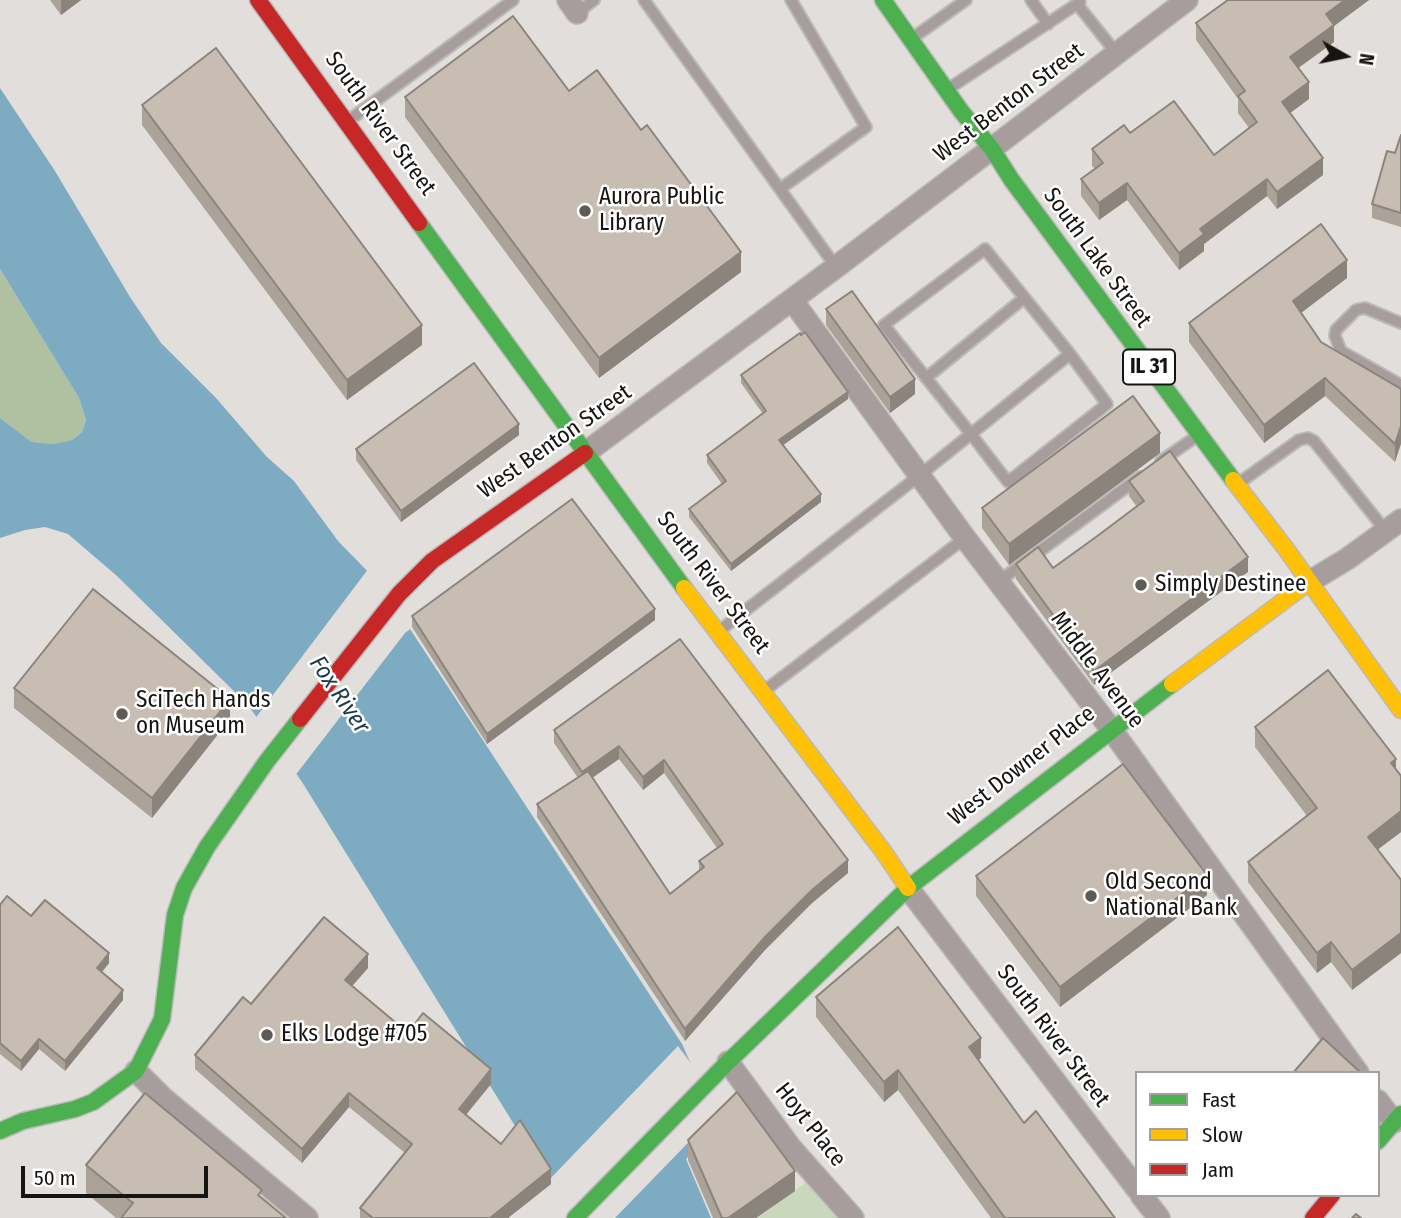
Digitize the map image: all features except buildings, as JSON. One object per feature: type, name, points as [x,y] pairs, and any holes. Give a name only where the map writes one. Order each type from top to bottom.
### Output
[{"type":"street","name":"South River Street","points":[[258,0],[762,693],[1135,1186]]},
{"type":"street","name":"South Lake Street","points":[[883,0],[946,90],[992,149],[1019,190],[1401,710]]},
{"type":"street","name":"West Benton Street","points":[[136,1071],[162,1019],[175,915],[184,888],[207,847],[267,761],[399,594],[432,561],[585,453],[792,300],[1187,0]]},
{"type":"street","name":"Middle Avenue","points":[[792,300],[965,538],[1111,729],[1357,1071]]},
{"type":"street","name":"West Downer Place","points":[[575,1218],[728,1062],[908,888],[1111,729],[1309,582],[1347,559],[1393,525]]},
{"type":"street","name":"Hoyt Place","points":[[728,1062],[791,1148],[853,1218]]},
{"type":"street","points":[[0,1130],[93,1102],[136,1071],[163,1098],[307,1218]]},
{"type":"street","points":[[1380,1103],[1399,1122],[1380,1139]]},
{"type":"street","points":[[1143,1197],[1159,1218]]},
{"type":"street","points":[[1313,1218],[1330,1197]]},
{"type":"lane","points":[[346,122],[513,0]]},
{"type":"lane","points":[[644,0],[836,267]]},
{"type":"lane","points":[[780,189],[866,127],[791,0]]},
{"type":"lane","points":[[911,39],[966,0]]},
{"type":"lane","points":[[1031,0],[1048,24]]},
{"type":"lane","points":[[946,90],[1080,2],[1116,54]]},
{"type":"lane","points":[[985,249],[1070,354],[1107,404],[1008,482],[884,325],[985,249]]},
{"type":"lane","points":[[926,378],[1024,298]]},
{"type":"lane","points":[[1401,323],[1365,308],[1356,310],[1336,330],[1335,336],[1341,351],[1401,384]]},
{"type":"lane","points":[[718,632],[1070,354]]},
{"type":"lane","points":[[998,582],[1199,435]]},
{"type":"lane","points":[[1237,485],[1299,440],[1308,438],[1314,441],[1393,525]]},
{"type":"lane","points":[[762,693],[965,538]]},
{"type":"green space","points":[[0,269],[79,398],[86,420],[82,432],[72,440],[53,444],[32,442],[0,418]]},
{"type":"green space","points":[[808,1180],[838,1218],[757,1218],[795,1191]]},
{"type":"water","name":"Fox River","points":[[0,88],[55,171],[130,297],[161,343],[216,398],[267,457],[294,481],[338,541],[375,579],[393,611],[410,629],[682,1044],[719,1127],[686,1159],[711,1218],[572,1218],[302,782],[248,705],[117,576],[68,534],[45,527],[0,538],[0,418],[32,442],[53,444],[72,440],[82,432],[86,420],[79,398],[0,269]]},
{"type":"pier","points":[[369,568],[378,577],[396,609],[413,627],[405,633],[294,777],[254,720]]},
{"type":"pier","points":[[678,1046],[701,1077],[717,1113],[615,1218],[570,1218],[547,1182]]},
{"type":"traffic: fast","points":[[883,0],[961,111],[992,149],[1011,179],[1233,480]]},
{"type":"traffic: fast","points":[[419,223],[684,588]]},
{"type":"traffic: fast","points":[[575,1218],[728,1062],[908,888],[1172,684]]},
{"type":"traffic: fast","points":[[0,1131],[23,1121],[93,1102],[136,1071],[162,1019],[175,915],[184,888],[207,847],[300,719]]},
{"type":"traffic: fast","points":[[1380,1139],[1401,1114]]},
{"type":"traffic: slow","points":[[1233,480],[1401,710]]},
{"type":"traffic: slow","points":[[1172,684],[1309,582]]},
{"type":"traffic: slow","points":[[684,588],[883,851],[908,888]]},
{"type":"traffic: jam","points":[[258,0],[419,223]]},
{"type":"traffic: jam","points":[[300,719],[399,594],[432,561],[585,453]]},
{"type":"traffic: jam","points":[[1313,1218],[1330,1197]]},
{"type":"place","name":"Aurora Public Library","points":[[585,211]]},
{"type":"place","name":"Simply Destinee","points":[[1141,585]]},
{"type":"place","name":"SciTech Hands on Museum","points":[[122,714]]},
{"type":"place","name":"Old Second National Bank","points":[[1091,896]]},
{"type":"place","name":"Elks Lodge #705","points":[[267,1035]]}]
